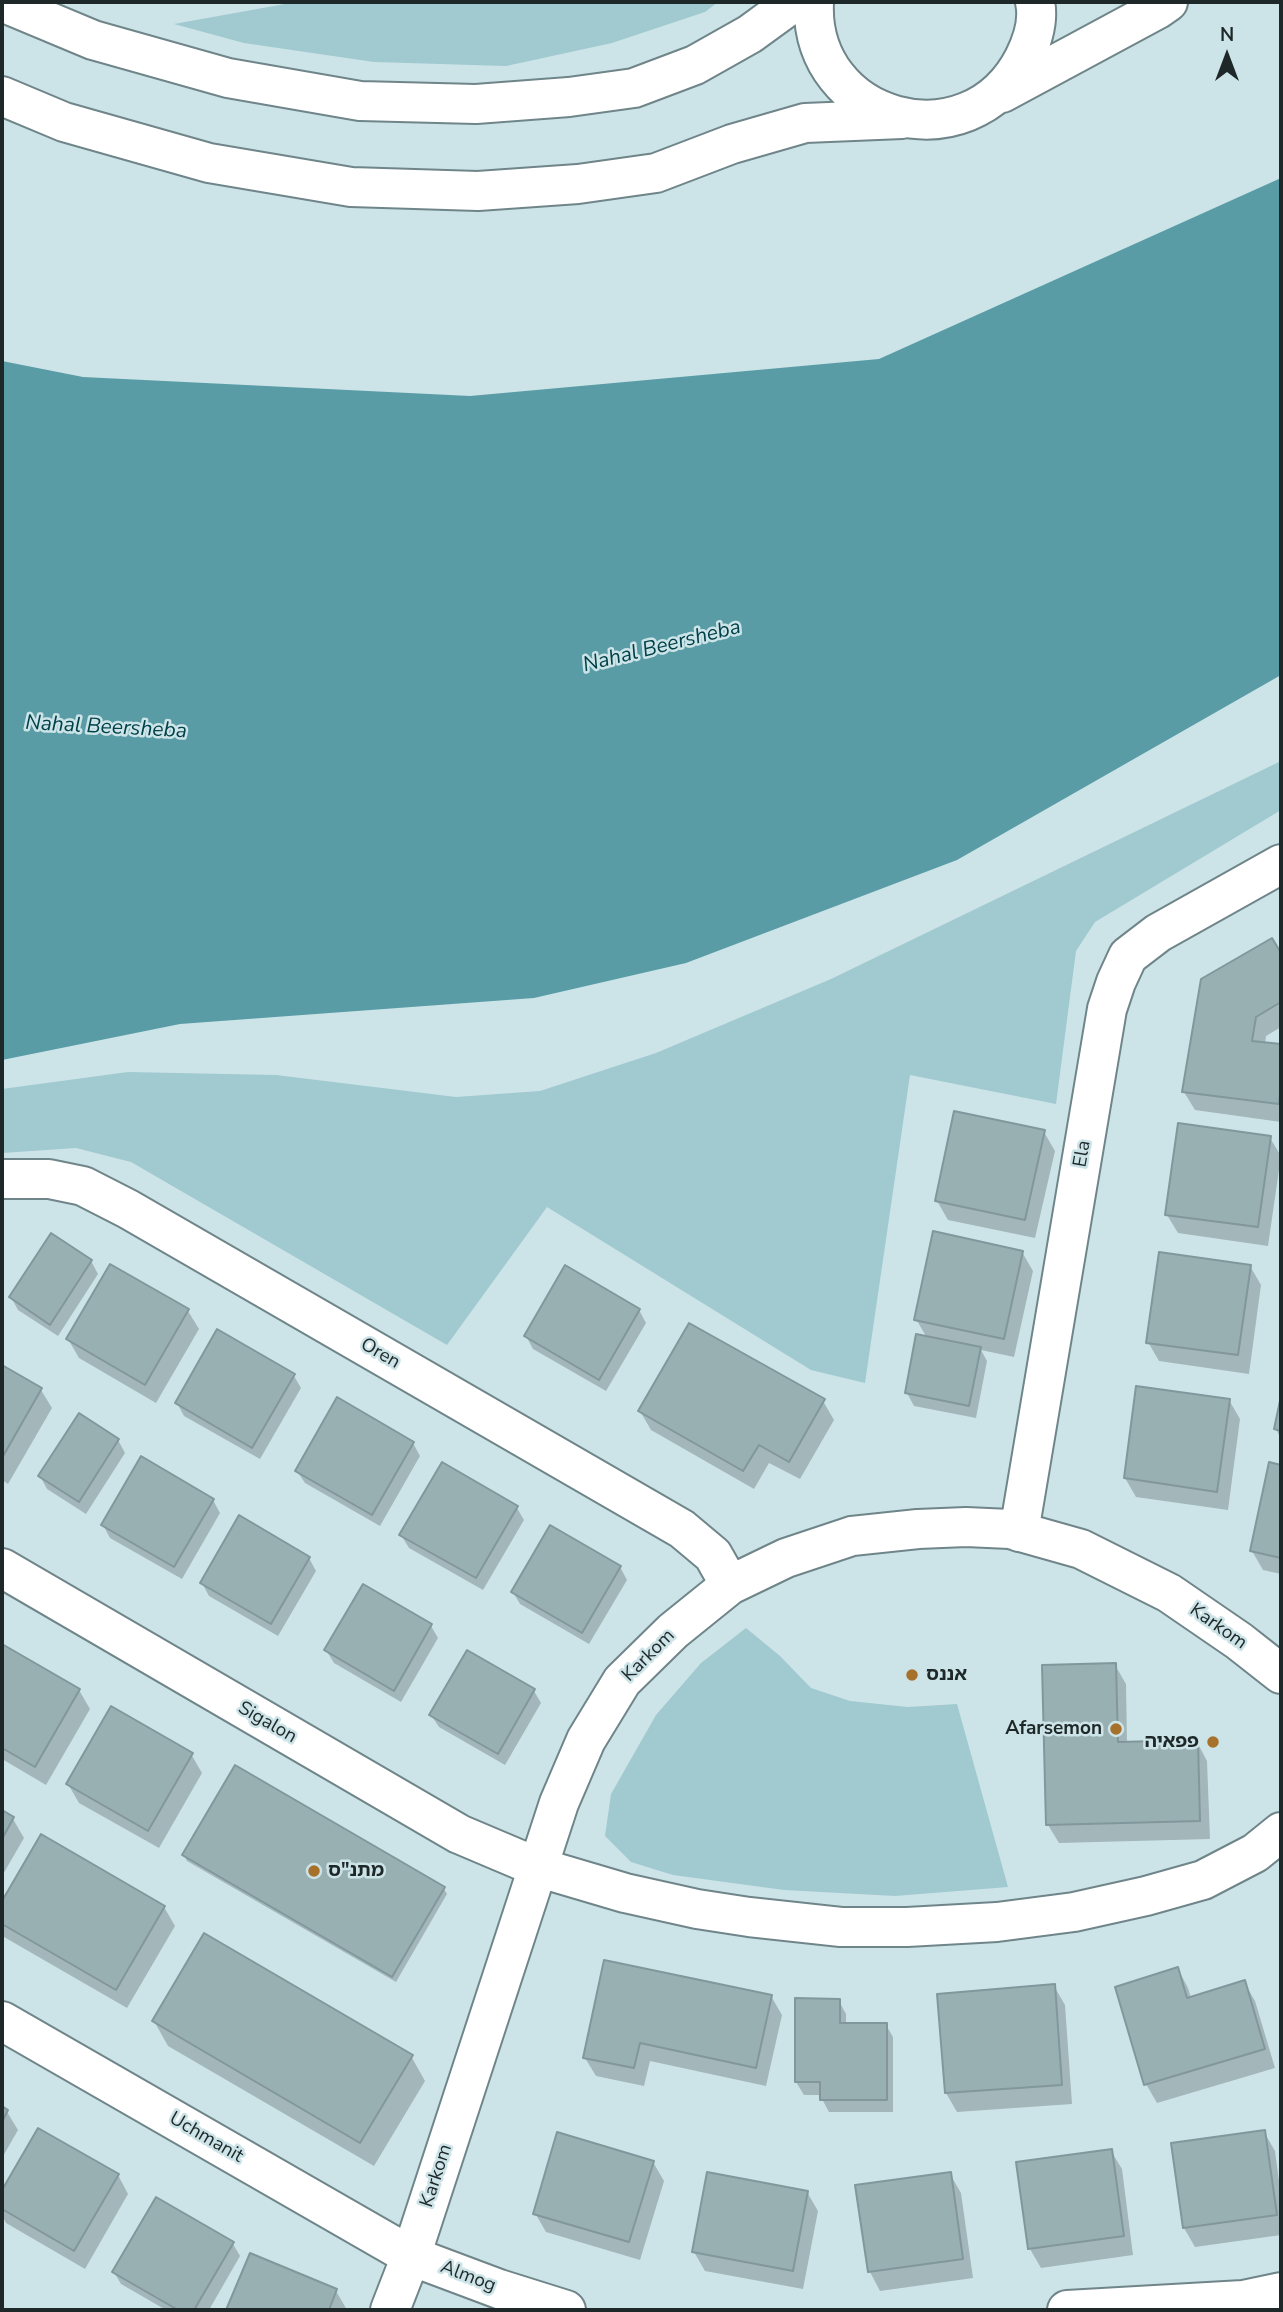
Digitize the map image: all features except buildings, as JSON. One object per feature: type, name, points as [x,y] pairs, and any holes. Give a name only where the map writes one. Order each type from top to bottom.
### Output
[{"type":"street","points":[[2,2],[93,40],[228,78],[360,101],[476,104],[569,97],[634,88],[695,65],[750,34],[794,2]]},
{"type":"street","points":[[814,2],[813,21],[822,55],[842,85],[869,106],[902,119]]},
{"type":"street","points":[[991,99],[1016,74],[1031,43],[1037,9],[1035,2]]},
{"type":"street","points":[[2,96],[64,122],[209,163],[351,187],[478,191],[578,184],[656,173],[732,144],[805,123],[933,120],[963,114],[1168,2]]},
{"type":"street","name":"Ela","points":[[1018,1531],[1107,1009],[1116,982],[1128,956],[1158,933],[1281,864]]},
{"type":"street","name":"Oren","points":[[2,1179],[49,1178],[83,1186],[128,1209],[682,1529],[713,1555],[730,1585]]},
{"type":"street","name":"Karkom","points":[[390,2310],[411,2256],[558,1803],[586,1741],[622,1681],[673,1631],[730,1585],[786,1558],[852,1536],[942,1528],[1018,1531],[1081,1549],[1169,1593],[1239,1641],[1281,1674]]},
{"type":"street","name":"Sigalon","points":[[2,1568],[459,1834],[537,1867]]},
{"type":"street","points":[[537,1867],[625,1893],[697,1909],[841,1927],[907,1927],[997,1922],[1061,1914],[1146,1896],[1203,1880],[1255,1853],[1281,1832]]},
{"type":"street","name":"Uchmanit","points":[[2,2021],[411,2256]]},
{"type":"street","name":"Almog","points":[[411,2256],[499,2289],[566,2310]]},
{"type":"street","points":[[1067,2310],[1243,2300],[1281,2292]]},
{"type":"shaded area","points":[[296,2],[718,2],[705,12],[612,43],[506,66],[374,62],[244,43],[174,24]]},
{"type":"shaded area","points":[[1281,761],[1281,810],[1095,922],[1076,951],[1056,1104],[910,1075],[865,1383],[811,1370],[547,1207],[447,1345],[131,1162],[76,1148],[2,1153],[2,1089],[128,1072],[276,1075],[456,1097],[540,1091],[656,1053],[831,979]]},
{"type":"shaded area","points":[[746,1628],[780,1656],[811,1688],[850,1701],[908,1707],[957,1704],[1008,1887],[895,1896],[784,1890],[673,1875],[631,1862],[605,1836],[611,1794],[656,1715],[701,1663]]},
{"type":"water","name":"Nahal Beersheba","points":[[1281,178],[1281,675],[957,860],[686,963],[534,998],[180,1024],[2,1060],[2,361],[83,377],[470,396],[879,359]]},
{"type":"place","name":"אננס","points":[[912,1675]]},
{"type":"place","name":"Afarsemon","points":[[1116,1729]]},
{"type":"place","name":"פפאיה","points":[[1213,1742]]},
{"type":"place","name":"מתנ\"ס","points":[[314,1871]]}]
